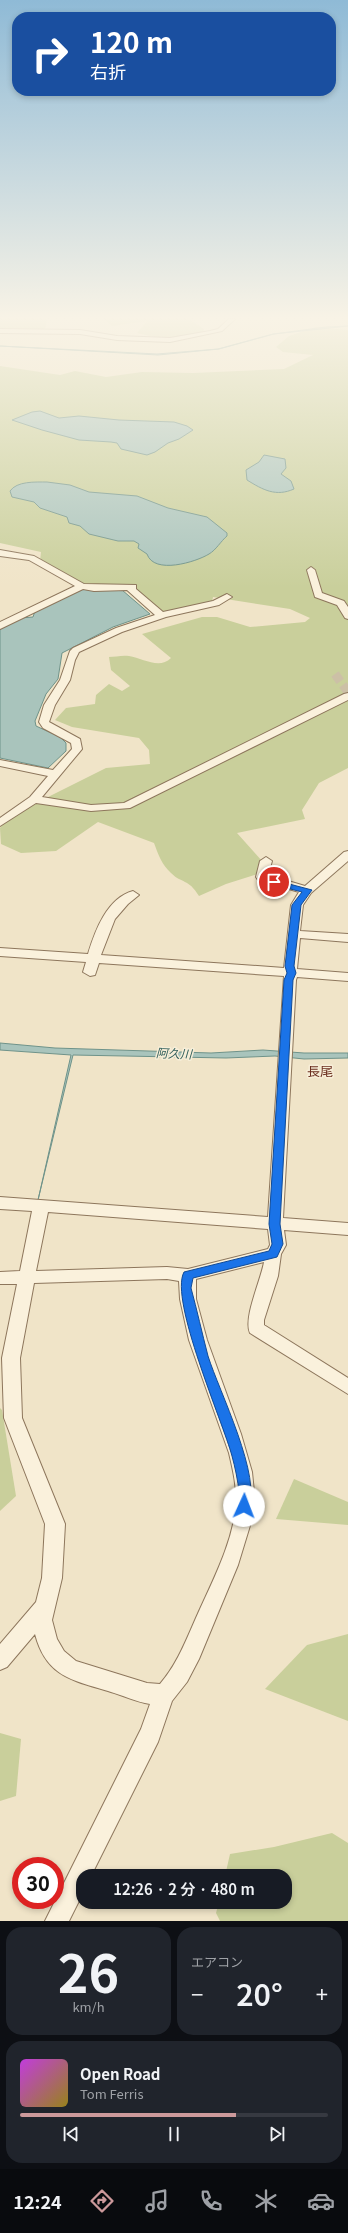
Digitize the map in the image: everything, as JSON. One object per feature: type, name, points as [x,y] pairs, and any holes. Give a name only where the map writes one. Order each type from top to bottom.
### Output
[{"type":"street","points":[[0,553],[31,558],[82,586],[94,588],[131,587],[161,615]]},
{"type":"street","points":[[311,570],[318,595],[341,603],[348,616]]},
{"type":"street","points":[[0,626],[10,619],[30,612],[66,591],[82,586]]},
{"type":"street","points":[[0,824],[34,798],[77,748],[76,741],[47,726],[44,722],[45,712],[65,679],[72,654],[76,650],[119,630],[162,616],[161,615],[216,603],[227,597]]},
{"type":"street","points":[[34,798],[90,808],[126,806],[149,796],[348,696]]},
{"type":"street","points":[[0,763],[55,774]]},
{"type":"street","points":[[348,855],[308,890],[297,905],[295,934],[290,966],[292,973],[289,980],[287,1038],[275,1224],[278,1244],[273,1254],[270,1276],[256,1320],[256,1328],[348,1387]]},
{"type":"street","points":[[266,861],[262,877],[274,882],[308,890]]},
{"type":"street","points":[[90,972],[107,919],[125,899],[133,895]]},
{"type":"street","points":[[295,934],[348,938]]},
{"type":"street","points":[[0,952],[348,978]]},
{"type":"street","points":[[0,1203],[348,1229]]},
{"type":"street","points":[[41,1206],[11,1358],[13,1418],[55,1524],[52,1578],[42,1620],[48,1643],[57,1658],[70,1669],[148,1693],[164,1695]]},
{"type":"street","points":[[0,1278],[167,1272],[188,1275],[273,1254]]},
{"type":"street","points":[[57,1921],[150,1734],[164,1695],[175,1684],[186,1664],[223,1579],[240,1531],[246,1494],[239,1456],[203,1356],[185,1288],[188,1275]]},
{"type":"street","points":[[0,1660],[45,1607]]},
{"type":"green space","points":[[0,409],[348,409],[348,768],[319,783],[302,810],[305,819],[237,833],[270,870],[226,884],[199,896],[192,886],[168,870],[154,843],[98,822],[56,851],[21,853],[1,844],[0,828],[5,821],[46,798],[106,768],[150,764],[149,750],[139,738],[72,727],[55,720],[66,708],[95,704],[96,695],[109,684],[122,691],[130,686],[111,670],[109,657],[134,657],[156,663],[161,663],[171,658],[142,634],[202,617],[217,617],[250,627],[305,622],[310,618],[290,609],[213,597],[212,602],[162,612],[131,585],[83,585],[40,562],[41,552],[0,543]]},
{"type":"green space","points":[[0,1408],[2,1410],[16,1496],[0,1511]]},
{"type":"green space","points":[[294,1479],[348,1502],[348,1525],[276,1519]]},
{"type":"green space","points":[[348,1634],[348,1721],[265,1689],[307,1645]]},
{"type":"green space","points":[[0,1733],[21,1739],[16,1796],[0,1801]]},
{"type":"green space","points":[[332,1833],[348,1843],[348,1921],[220,1921],[216,1913],[217,1909],[292,1909],[292,1869],[227,1869],[230,1854],[274,1847]]},
{"type":"water","points":[[40,411],[59,418],[79,416],[119,420],[174,422],[187,426],[193,430],[179,439],[168,443],[155,452],[147,455],[121,449],[117,443],[79,440],[12,420],[32,412]]},
{"type":"water","points":[[264,455],[285,459],[286,468],[281,474],[291,481],[294,489],[275,492],[259,487],[247,480],[246,470],[259,462]]},
{"type":"water","points":[[32,482],[70,485],[89,492],[137,496],[168,508],[207,517],[227,533],[227,536],[214,550],[203,557],[176,565],[158,564],[151,560],[147,554],[138,548],[139,544],[134,541],[118,541],[89,534],[80,526],[69,523],[67,517],[40,508],[34,502],[12,497],[10,491],[17,485]]},
{"type":"water","points":[[83,589],[122,590],[150,614],[113,627],[62,653],[58,679],[46,694],[35,721],[36,726],[60,737],[66,743],[66,751],[48,768],[0,758],[0,628],[20,618],[33,617],[35,611]]},
{"type":"water","name":"阿久川","points":[[0,1043],[55,1048],[211,1053],[263,1050],[304,1053],[348,1053],[348,1058],[304,1059],[275,1056],[226,1058],[73,1055],[38,1200],[71,1055],[0,1050]]},
{"type":"tunnel","points":[[335,674],[348,692]]},
{"type":"district","name":"長尾","points":[[320,1071]]},
{"type":"route","points":[[244,1506],[246,1494],[239,1456],[203,1356],[185,1288],[188,1275],[273,1254],[278,1244],[275,1224],[287,1038],[289,980],[292,973],[290,966],[295,934],[297,905],[308,890],[274,882]]}]
